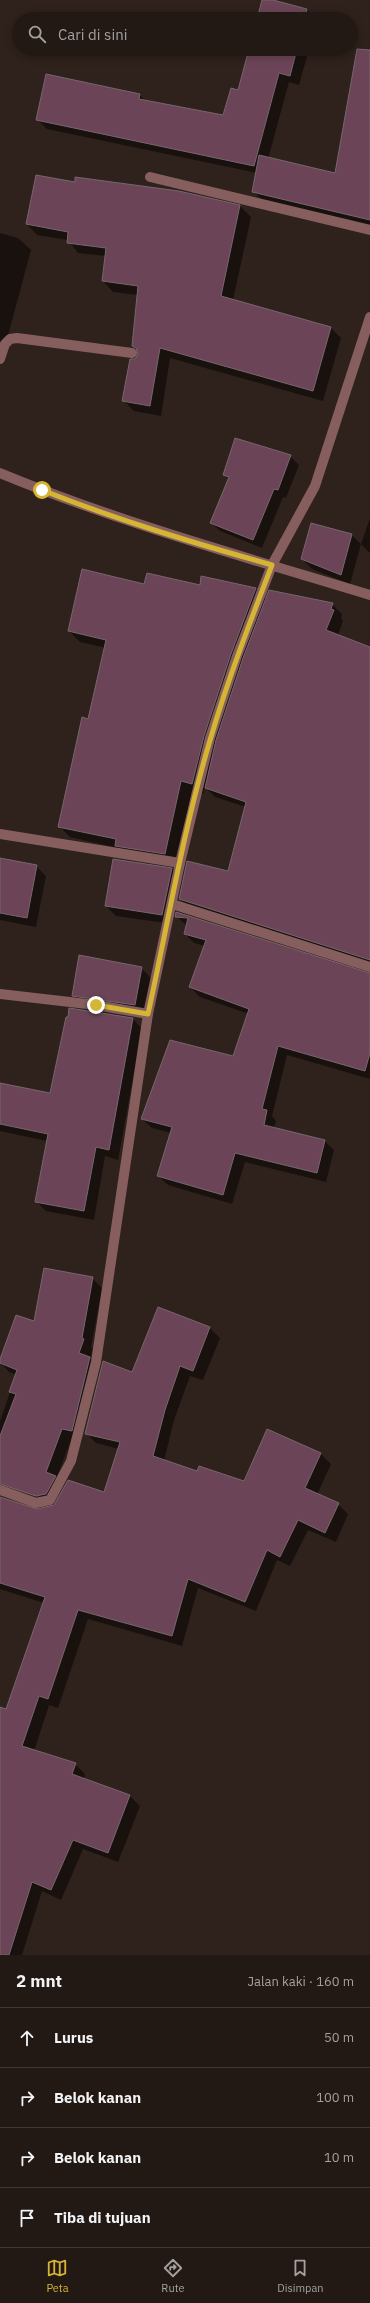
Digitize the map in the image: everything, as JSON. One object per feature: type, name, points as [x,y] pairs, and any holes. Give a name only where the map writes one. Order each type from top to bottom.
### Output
[{"type":"street","points":[[150,177],[370,230]]},
{"type":"street","points":[[0,1490],[36,1503],[50,1500],[71,1461],[96,1362],[148,1014],[180,863],[210,738],[237,656],[272,565],[316,486],[370,317]]},
{"type":"street","points":[[0,358],[5,344],[10,339],[17,338],[132,354]]},
{"type":"street","points":[[0,473],[94,510],[184,540],[370,595]]},
{"type":"street","points":[[0,834],[180,863]]},
{"type":"street","points":[[172,904],[370,967]]},
{"type":"street","points":[[0,994],[96,1005],[148,1014]]},
{"type":"building","points":[[262,0],[273,0],[307,9],[306,12],[259,12]]},
{"type":"building","points":[[358,49],[370,50],[370,220],[252,192],[259,155],[335,173],[356,56],[358,56]]},
{"type":"building","points":[[247,56],[295,56],[290,76],[279,73],[254,166],[36,120],[46,74],[140,94],[139,99],[223,115],[231,88],[238,90]]},
{"type":"building","points":[[36,175],[75,182],[75,177],[179,191],[240,205],[221,296],[331,327],[313,391],[160,348],[150,406],[122,401],[130,359],[135,359],[138,354],[136,348],[132,346],[138,286],[102,281],[106,248],[67,243],[68,232],[26,224]]},
{"type":"building","points":[[235,438],[291,455],[278,490],[274,489],[253,540],[210,523],[229,477],[223,475]]},
{"type":"building","points":[[311,523],[352,534],[341,575],[301,559]]},
{"type":"building","points":[[82,569],[144,584],[147,573],[200,585],[201,576],[256,588],[231,654],[204,736],[192,784],[181,781],[165,854],[115,846],[116,839],[58,827],[82,717],[88,719],[106,640],[68,631]]},
{"type":"building","points":[[269,590],[333,603],[331,609],[334,610],[326,630],[370,647],[370,960],[179,899],[187,861],[228,871],[246,802],[205,788],[216,740],[243,658]]},
{"type":"building","points":[[0,858],[37,865],[27,918],[0,913]]},
{"type":"building","points":[[113,859],[172,868],[162,915],[105,906]]},
{"type":"building","points":[[176,912],[370,973],[370,1053],[365,1071],[278,1046],[262,1109],[267,1110],[264,1125],[325,1140],[317,1173],[235,1153],[223,1195],[157,1176],[172,1127],[141,1119],[170,1040],[233,1056],[249,1009],[189,987],[206,940],[184,934],[188,918],[175,917]]},
{"type":"building","points":[[79,955],[142,967],[135,1005],[72,996]]},
{"type":"building","points":[[69,1008],[133,1018],[109,1150],[96,1147],[84,1211],[35,1202],[48,1134],[0,1124],[0,1083],[50,1093]]},
{"type":"building","points":[[44,1268],[93,1277],[82,1338],[84,1339],[79,1353],[90,1357],[72,1431],[62,1429],[46,1472],[56,1476],[46,1494],[36,1496],[0,1484],[0,1436],[16,1394],[9,1392],[17,1370],[0,1363],[0,1359],[16,1315],[34,1321]]},
{"type":"building","points":[[158,1307],[210,1327],[193,1371],[180,1366],[165,1410],[153,1456],[197,1471],[199,1466],[244,1481],[267,1429],[321,1453],[305,1488],[339,1503],[325,1533],[298,1520],[280,1557],[267,1550],[245,1602],[188,1579],[172,1636],[78,1610],[48,1699],[39,1696],[22,1746],[76,1763],[72,1774],[130,1795],[108,1853],[73,1840],[51,1890],[32,1882],[9,1955],[0,1955],[0,1707],[6,1709],[45,1597],[0,1583],[0,1497],[37,1509],[54,1505],[68,1480],[104,1492],[120,1442],[85,1434],[103,1361],[132,1372]]},
{"type":"route","points":[[42,490],[94,510],[184,540],[272,565],[237,656],[210,738],[180,863],[148,1014],[96,1005]]}]
